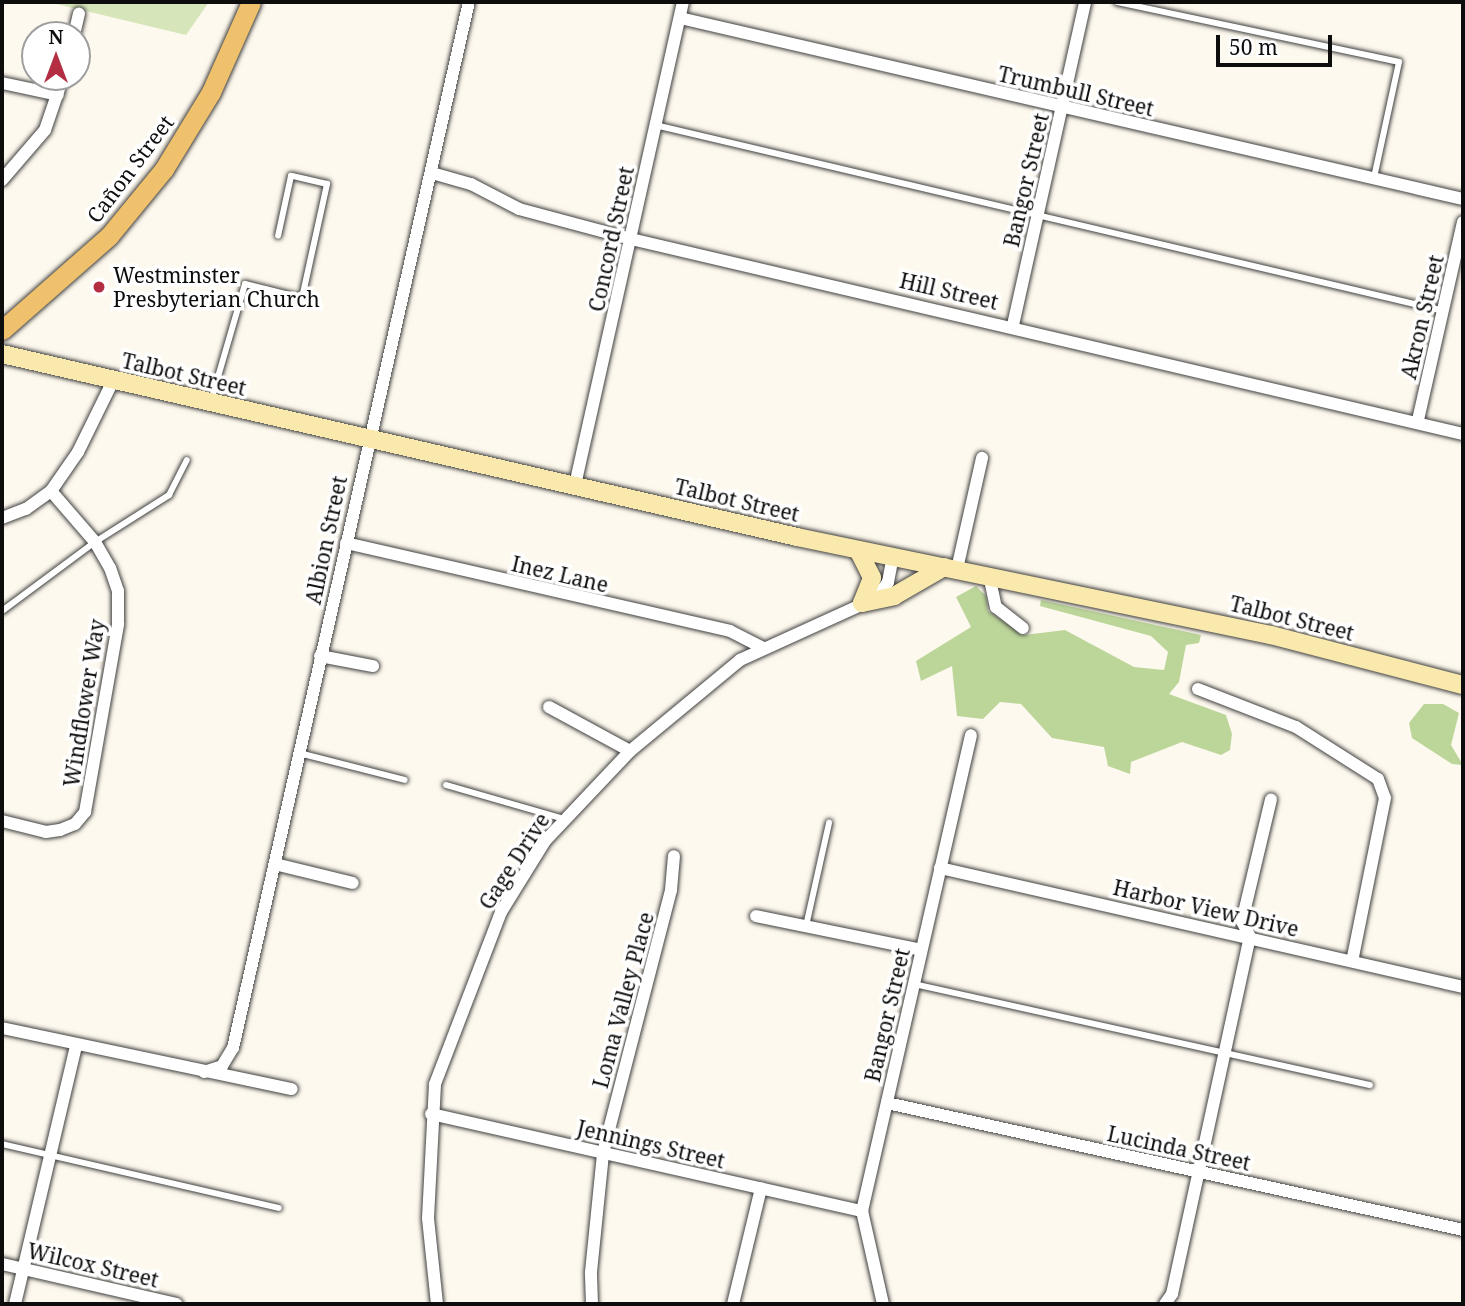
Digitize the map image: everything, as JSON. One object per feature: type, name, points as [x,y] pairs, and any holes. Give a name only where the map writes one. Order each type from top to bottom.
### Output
[{"type":"main road","name":"Cañon Street","points":[[2,330],[91,255],[164,169],[211,92],[251,2]]},
{"type":"main road","name":"Talbot Street","points":[[2,355],[858,550],[1272,635],[1463,685]]},
{"type":"main road","points":[[858,550],[872,578],[862,603]]},
{"type":"main road","points":[[862,603],[894,596],[950,568]]},
{"type":"street","name":"Albion Street","points":[[204,1072],[222,1066],[233,1048],[469,2]]},
{"type":"street","name":"Concord Street","points":[[575,485],[683,2]]},
{"type":"street","name":"Bangor Street","points":[[1013,325],[1085,2]]},
{"type":"street","points":[[77,21],[79,14]]},
{"type":"street","name":"Trumbull Street","points":[[680,18],[1463,199]]},
{"type":"street","points":[[2,82],[58,96]]},
{"type":"street","points":[[2,180],[45,130],[59,91]]},
{"type":"street","name":"Hill Street","points":[[432,173],[471,184],[519,209],[631,239],[1013,325],[1418,420],[1463,434]]},
{"type":"street","name":"Akron Street","points":[[1418,420],[1463,222]]},
{"type":"street","points":[[2,518],[26,509],[51,491],[78,452],[113,380]]},
{"type":"street","points":[[950,568],[982,458]]},
{"type":"street","name":"Windflower Way","points":[[2,821],[46,832],[75,824],[85,812],[118,624],[118,591],[95,542],[51,491]]},
{"type":"street","name":"Inez Lane","points":[[346,543],[730,631],[763,648]]},
{"type":"street","name":"Gage Drive","points":[[437,1304],[428,1218],[431,1114],[443,1058],[491,933],[545,841],[630,751],[699,691],[763,648],[884,592],[893,557]]},
{"type":"street","points":[[989,575],[996,607],[1023,628]]},
{"type":"street","points":[[320,656],[373,666]]},
{"type":"street","points":[[1198,689],[1296,727],[1378,779],[1385,798],[1352,961]]},
{"type":"street","points":[[549,707],[630,751]]},
{"type":"street","name":"Bangor Street","points":[[883,1304],[862,1211],[971,735]]},
{"type":"street","points":[[1165,1304],[1172,1294],[1250,937],[1242,921],[1271,799]]},
{"type":"street","name":"Loma Valley Place","points":[[593,1304],[591,1272],[603,1153],[671,890],[674,856]]},
{"type":"street","points":[[275,864],[353,883]]},
{"type":"street","name":"Harbor View Drive","points":[[940,868],[1463,985]]},
{"type":"street","points":[[756,916],[921,950]]},
{"type":"street","points":[[2,1028],[292,1089]]},
{"type":"street","points":[[15,1304],[76,1045]]},
{"type":"street","name":"Lucinda Street","points":[[887,1103],[1463,1230]]},
{"type":"street","name":"Jennings Street","points":[[431,1114],[862,1211]]},
{"type":"street","points":[[733,1304],[761,1188]]},
{"type":"street","name":"Wilcox Street","points":[[2,1264],[176,1304]]},
{"type":"lane","points":[[1117,2],[1399,62],[1374,178]]},
{"type":"lane","points":[[655,125],[1037,218],[1444,311]]},
{"type":"lane","points":[[211,403],[245,284],[302,298],[327,184],[291,176],[278,236]]},
{"type":"lane","points":[[2,611],[95,542],[169,495],[187,460]]},
{"type":"lane","points":[[299,753],[405,780]]},
{"type":"lane","points":[[446,785],[565,819]]},
{"type":"lane","points":[[806,926],[829,823]]},
{"type":"lane","points":[[914,984],[1370,1085]]},
{"type":"lane","points":[[2,1144],[279,1208]]},
{"type":"green space","points":[[48,2],[209,2],[186,35]]},
{"type":"green space","points":[[976,586],[986,596],[988,611],[1024,635],[1065,630],[1134,667],[1164,670],[1168,652],[1151,636],[1040,606],[1041,600],[1201,635],[1199,643],[1186,645],[1179,682],[1169,694],[1226,715],[1232,734],[1230,750],[1221,755],[1182,742],[1131,762],[1130,774],[1108,766],[1104,747],[1052,738],[1021,704],[1000,702],[983,719],[957,716],[952,666],[921,681],[916,661],[971,627],[956,597]]},
{"type":"green space","points":[[1424,704],[1443,704],[1459,713],[1451,745],[1463,765],[1452,764],[1412,738],[1409,723]]},
{"type":"place","name":"Westminster Presbyterian Church","points":[[99,287]]}]
